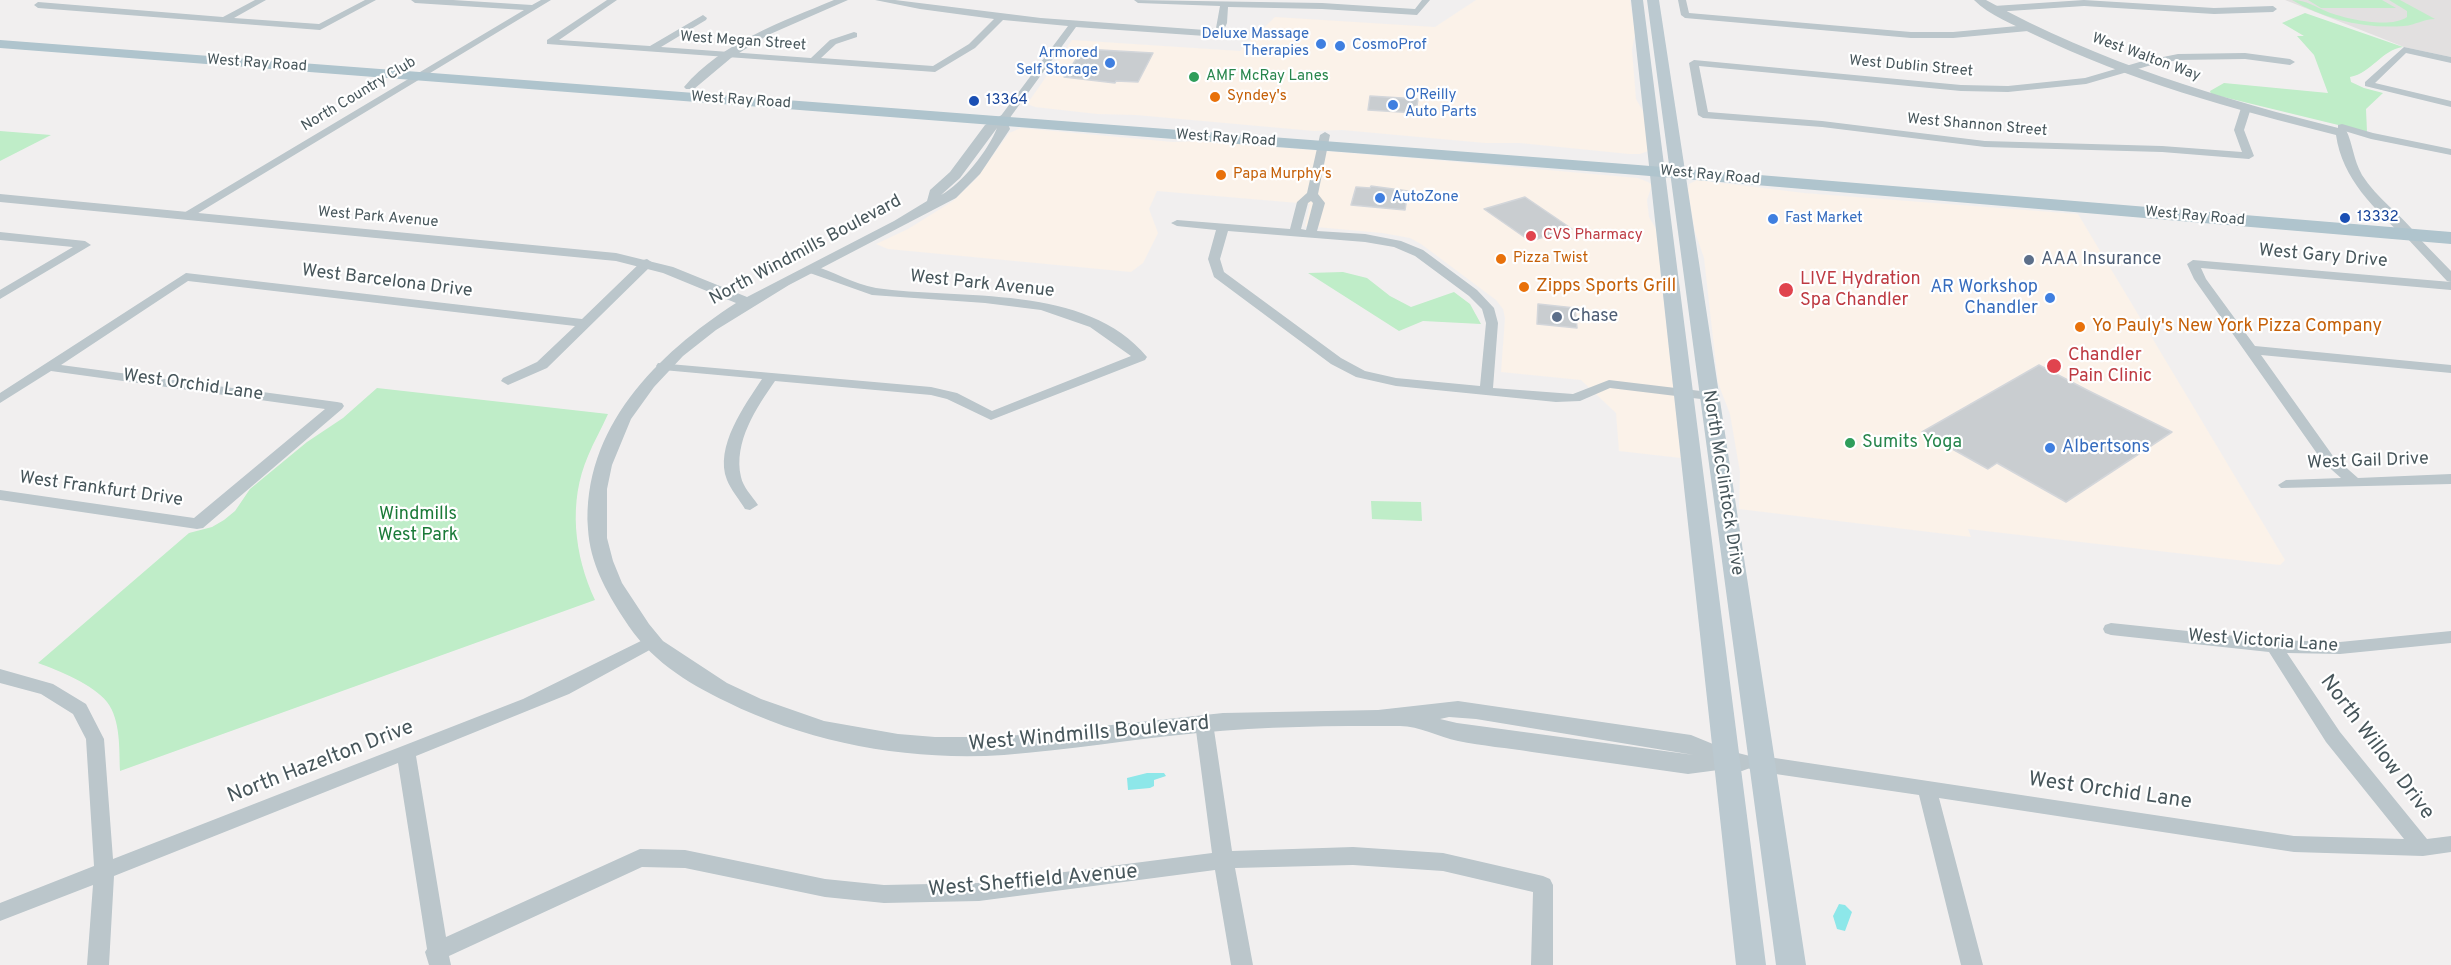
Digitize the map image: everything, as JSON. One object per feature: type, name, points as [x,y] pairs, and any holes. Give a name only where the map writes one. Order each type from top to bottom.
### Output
[{"type":"main road","name":"North McClintock Drive","points":[[1637,0],[1683,393],[1744,762],[1791,965]]},
{"type":"main road","name":"North McClintock Drive","points":[[1653,0],[1708,396],[1744,762],[1751,965]]},
{"type":"main road","name":"West Ray Road","points":[[0,35],[690,87],[1005,117]]},
{"type":"main road","name":"West Ray Road","points":[[0,44],[1658,166],[1971,198],[2403,229],[2451,226]]},
{"type":"main road","name":"West Ray Road","points":[[1678,168],[2070,194],[2403,229],[2451,238]]},
{"type":"main road","points":[[1971,198],[1987,193],[2048,198],[2070,194]]},
{"type":"street","points":[[50,0],[38,5],[320,27],[372,0]]},
{"type":"street","points":[[223,19],[262,0]]},
{"type":"street","points":[[415,0],[533,8]]},
{"type":"street","name":"North Country Club","points":[[186,216],[547,0]]},
{"type":"street","name":"West Megan Street","points":[[613,0],[550,42],[934,69],[972,46],[1000,18]]},
{"type":"street","points":[[690,87],[727,56],[764,33],[843,0]]},
{"type":"street","points":[[879,0],[949,13],[1073,25],[1214,33],[1220,30],[1223,23],[1224,4]]},
{"type":"street","points":[[1138,0],[1417,12],[1426,0]]},
{"type":"street","points":[[1682,0],[1685,15],[1911,35],[1953,35],[2028,28]]},
{"type":"street","name":"West Walton Way","points":[[1979,0],[2073,50],[2124,70],[2246,108],[2310,124],[2451,152]]},
{"type":"street","points":[[1994,9],[2084,3],[2214,10],[2273,9],[2256,0]]},
{"type":"street","points":[[651,50],[703,18]]},
{"type":"street","points":[[1005,117],[1073,25]]},
{"type":"street","points":[[813,61],[833,42],[854,35]]},
{"type":"street","points":[[2451,60],[2404,50],[2368,84],[2451,104]]},
{"type":"street","name":"West Dublin Street","points":[[1703,115],[1694,63],[1961,88],[2055,86],[2086,81],[2178,57],[2256,57],[2290,62]]},
{"type":"street","name":"West Shannon Street","points":[[1703,115],[1822,124],[1985,144],[2162,149],[2249,156],[2239,130],[2246,108]]},
{"type":"street","name":"North Windmills Boulevard","points":[[651,642],[614,591],[599,550],[595,521],[597,490],[610,442],[634,402],[663,366],[699,333],[746,303],[869,240],[932,204],[935,193],[955,175],[989,128],[1005,117]]},
{"type":"street","points":[[2342,130],[2345,153],[2355,174],[2403,229],[2451,278]]},
{"type":"street","points":[[1296,231],[1303,201],[1312,194],[1324,141]]},
{"type":"street","points":[[1311,233],[1319,203],[1312,194]]},
{"type":"street","name":"West Park Avenue","points":[[1,200],[584,253],[647,263],[746,303]]},
{"type":"street","points":[[1178,223],[1376,239],[1406,247],[1426,257],[1488,308],[1492,323],[1486,391]]},
{"type":"street","points":[[1223,226],[1214,259],[1218,274],[1336,361],[1361,374],[1381,379],[1556,398],[1575,398],[1609,384],[1708,396]]},
{"type":"street","points":[[0,296],[85,245],[2,237]]},
{"type":"street","points":[[508,381],[542,364],[647,263]]},
{"type":"street","name":"West Gary Drive","points":[[2250,350],[2200,279],[2193,264],[2451,286]]},
{"type":"street","name":"West Park Avenue","points":[[771,376],[931,391],[952,396],[992,416],[1140,357],[1101,327],[1053,309],[1011,302],[872,291],[811,269]]},
{"type":"street","name":"West Barcelona Drive","points":[[49,367],[186,277],[584,323]]},
{"type":"street","points":[[2250,350],[2451,369]]},
{"type":"street","points":[[2250,350],[2328,459],[2353,481]]},
{"type":"street","points":[[663,366],[771,376],[744,417],[735,450],[733,478],[750,505]]},
{"type":"street","points":[[0,399],[49,367]]},
{"type":"street","name":"West Orchid Lane","points":[[49,367],[337,406],[197,524]]},
{"type":"street","name":"West Gail Drive","points":[[2286,484],[2451,479]]},
{"type":"street","name":"West Frankfurt Drive","points":[[0,495],[197,524]]},
{"type":"street","name":"West Victoria Lane","points":[[2111,629],[2274,646],[2340,648],[2451,637]]},
{"type":"street","name":"West Windmills Boulevard","points":[[651,642],[697,676],[725,693],[758,708],[785,718],[847,734],[900,743],[956,747],[1019,745],[1204,723],[1408,717],[1457,732],[1688,765],[1744,762]]},
{"type":"street","name":"North Hazelton Drive","points":[[0,912],[406,754],[563,689],[651,642]]},
{"type":"street","name":"North Willow Drive","points":[[2274,646],[2333,737],[2422,848]]},
{"type":"street","points":[[0,676],[47,689],[80,709],[95,739],[105,872],[98,965]]},
{"type":"street","points":[[1204,723],[1223,860],[1242,965]]},
{"type":"street","points":[[406,754],[438,958]]},
{"type":"street","name":"West Orchid Lane","points":[[1744,762],[2294,844],[2422,848],[2451,844]]},
{"type":"street","points":[[1927,790],[1972,965]]},
{"type":"street","name":"West Sheffield Avenue","points":[[438,958],[640,858],[685,859],[825,888],[884,894],[979,892],[1223,860],[1353,856],[1443,862],[1543,885],[1542,965]]},
{"type":"shaded area","points":[[1476,0],[1630,0],[1635,33],[1632,50],[1636,99],[1644,113],[1648,151],[1629,154],[1520,143],[1485,143],[1342,130],[1314,131],[1136,115],[1097,114],[1035,107],[1027,104],[1072,40],[1240,51],[1275,17],[1435,27]]},
{"type":"shaded area","points":[[2285,0],[2451,0],[2451,57],[2404,47]]},
{"type":"shaded area","points":[[1021,128],[1173,142],[1200,141],[1435,160],[1638,178],[1648,182],[1652,185],[1647,200],[1649,217],[1656,229],[1681,458],[1619,451],[1616,413],[1581,380],[1501,372],[1505,318],[1503,309],[1496,300],[1410,238],[1305,226],[1310,204],[1157,191],[1149,209],[1158,233],[1143,263],[1131,272],[888,249],[876,244],[908,229],[953,201],[976,179],[1009,133]]},
{"type":"shaded area","points":[[1697,180],[1804,193],[2078,214],[2285,560],[2280,565],[1968,529],[1971,537],[1739,509],[1740,472],[1730,414],[1718,383],[1704,258],[1695,232],[1688,191],[1689,184]]},
{"type":"green space","points":[[2292,0],[2307,2],[2346,17],[2379,23],[2399,21],[2407,17],[2407,11],[2389,0],[2400,0],[2435,19],[2404,26],[2375,26],[2332,18]]},
{"type":"green space","points":[[2308,0],[2382,0],[2396,8],[2321,8]]},
{"type":"green space","points":[[2305,13],[2403,47],[2389,52],[2358,75],[2350,77],[2351,82],[2383,93],[2366,109],[2367,132],[2211,94],[2210,91],[2224,83],[2328,93],[2314,55],[2297,36],[2304,36],[2282,23]]},
{"type":"green space","points":[[0,131],[51,135],[0,161]]},
{"type":"green space","points":[[1343,272],[1367,278],[1390,296],[1411,307],[1454,292],[1470,304],[1481,324],[1423,321],[1399,331],[1308,273]]},
{"type":"green space","name":"Windmills West Park","points":[[377,388],[608,414],[590,450],[582,474],[576,510],[578,547],[595,600],[120,771],[117,726],[112,709],[107,702],[85,684],[38,663],[189,533],[212,527],[224,520],[235,511],[250,489],[307,442],[343,418]]},
{"type":"green space","points":[[1371,501],[1421,502],[1422,521],[1372,519]]},
{"type":"water","points":[[1147,773],[1164,773],[1166,776],[1154,780],[1154,786],[1150,788],[1128,790],[1127,778]]},
{"type":"water","points":[[1839,904],[1845,905],[1852,912],[1845,931],[1837,929],[1833,916]]},
{"type":"building","name":"Armored Self Storage","points":[[1083,49],[1153,53],[1138,82],[1116,81],[1115,83],[1064,77]]},
{"type":"building","name":"O'Reilly Auto Parts","points":[[1370,96],[1418,99],[1416,113],[1368,110]]},
{"type":"building","name":"AutoZone","points":[[1371,186],[1408,191],[1405,210],[1351,205],[1356,187],[1370,188]]},
{"type":"building","name":"CVS Pharmacy","points":[[1525,197],[1572,229],[1530,241],[1484,209]]},
{"type":"building","name":"Chase","points":[[1538,304],[1575,308],[1577,328],[1537,324]]},
{"type":"building","name":"Albertsons","points":[[2039,365],[2172,432],[2066,502],[1997,463],[1988,469],[1922,432]]},
{"type":"place","name":"Deluxe Massage Therapies","points":[[1321,44]]},
{"type":"place","name":"CosmoProf","points":[[1340,46]]},
{"type":"place","name":"Armored Self Storage","points":[[1110,63]]},
{"type":"place","name":"AMF McRay Lanes","points":[[1194,77]]},
{"type":"place","name":"Syndey's","points":[[1215,97]]},
{"type":"place","name":"13364","points":[[974,101]]},
{"type":"place","name":"O'Reilly Auto Parts","points":[[1393,105]]},
{"type":"place","name":"Papa Murphy's","points":[[1221,175]]},
{"type":"place","name":"AutoZone","points":[[1380,198]]},
{"type":"place","name":"13332","points":[[2345,218]]},
{"type":"place","name":"Fast Market","points":[[1773,219]]},
{"type":"place","name":"CVS Pharmacy","points":[[1531,236]]},
{"type":"place","name":"Pizza Twist","points":[[1501,259]]},
{"type":"place","name":"AAA Insurance","points":[[2029,260]]},
{"type":"place","name":"Zipps Sports Grill","points":[[1524,287]]},
{"type":"place","name":"LIVE Hydration Spa Chandler","points":[[1786,290]]},
{"type":"place","name":"AR Workshop Chandler","points":[[2050,298]]},
{"type":"place","name":"Chase","points":[[1557,317]]},
{"type":"place","name":"Yo Pauly's New York Pizza Company","points":[[2080,327]]},
{"type":"place","name":"Chandler Pain Clinic","points":[[2054,366]]},
{"type":"place","name":"Sumits Yoga","points":[[1850,443]]},
{"type":"place","name":"Albertsons","points":[[2050,448]]}]
